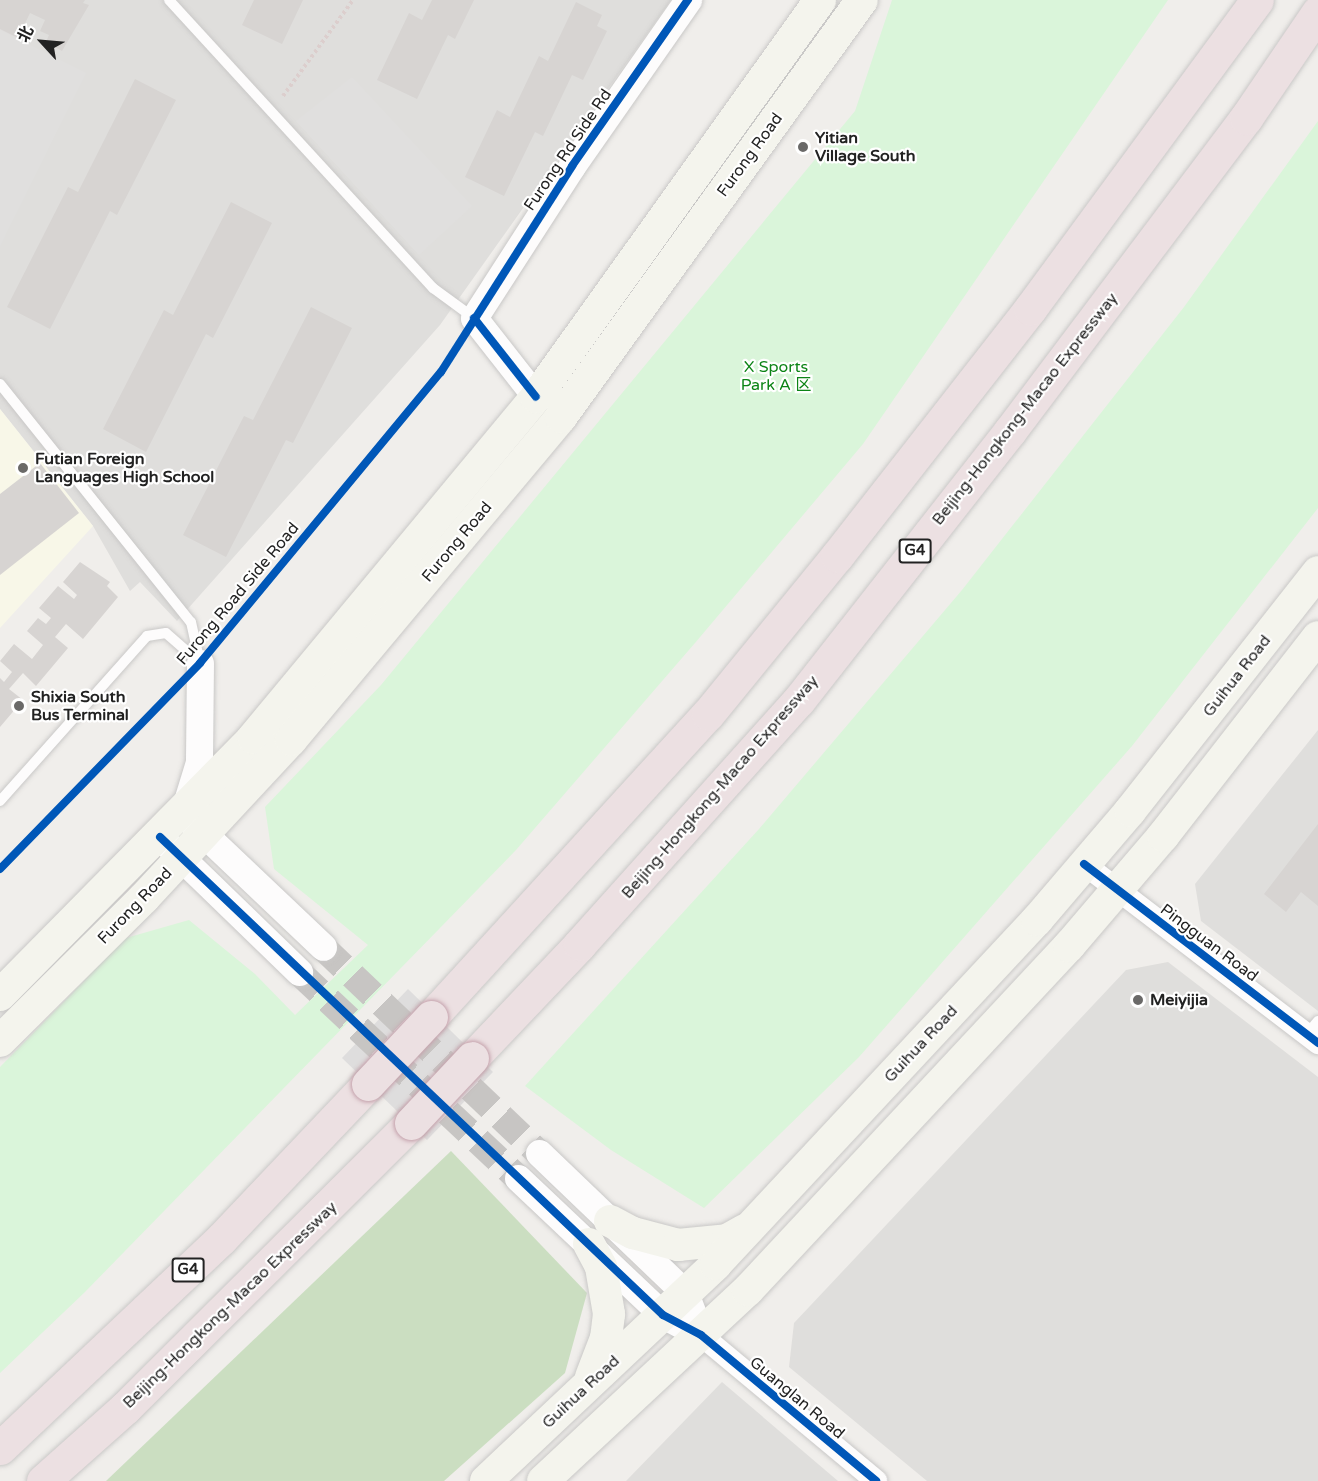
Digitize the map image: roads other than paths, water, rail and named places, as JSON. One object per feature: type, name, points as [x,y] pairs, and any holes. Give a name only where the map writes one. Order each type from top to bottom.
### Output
[{"type":"highway","name":"G4","points":[[0,1448],[221,1239],[431,1017],[708,714],[837,556],[1030,309],[1257,0]]},
{"type":"highway","name":"Beijing-Hongkong-Macao Expressway","points":[[43,1481],[134,1400],[411,1122],[580,944],[799,700],[1010,431],[1246,118],[1318,12]]},
{"type":"main road","name":"Furong Road","points":[[193,824],[253,738],[537,397],[820,0]]},
{"type":"main road","name":"Furong Road","points":[[0,1041],[170,847],[193,824],[291,740],[561,417],[862,0]]},
{"type":"main road","name":"Guihua Road","points":[[486,1481],[686,1293],[751,1227],[1037,920],[1318,572]]},
{"type":"main road","points":[[543,1481],[701,1335],[805,1229],[1117,890],[1318,637]]},
{"type":"main road","name":"Furong Road","points":[[0,995],[170,847]]},
{"type":"main road","points":[[610,1221],[633,1233],[678,1245],[727,1240],[751,1227]]},
{"type":"main road","points":[[582,1391],[599,1363],[609,1314],[601,1268],[589,1244]]},
{"type":"street","name":"Furong Rd Side Rd","points":[[474,318],[572,166],[688,0]]},
{"type":"street","points":[[474,318],[537,397]]},
{"type":"street","points":[[200,663],[200,762],[193,824],[323,947]]},
{"type":"street","points":[[170,847],[299,972]]},
{"type":"street","name":"Pingguan Road","points":[[1084,864],[1314,1033]]},
{"type":"street","points":[[539,1154],[686,1293],[701,1335]]},
{"type":"street","points":[[518,1178],[663,1315],[701,1335]]},
{"type":"street","name":"Guanglan Road","points":[[701,1335],[876,1481]]},
{"type":"lane","points":[[169,0],[433,288],[474,318]]},
{"type":"lane","points":[[0,384],[191,622],[200,663]]},
{"type":"lane","points":[[0,801],[147,636],[166,633],[200,663]]},
{"type":"tunnel","points":[[323,947],[539,1153]]},
{"type":"tunnel","points":[[299,972],[518,1178]]},
{"type":"place","name":"Yitian Village South","points":[[803,147]]},
{"type":"place","name":"Futian Foreign Languages High School","points":[[23,468]]},
{"type":"place","name":"Shixia South Bus Terminal","points":[[19,706]]},
{"type":"place","name":"Meiyijia","points":[[1138,1000]]},
{"type":"park label","name":"X Sports Park A 区","points":[[776,376]]}]
